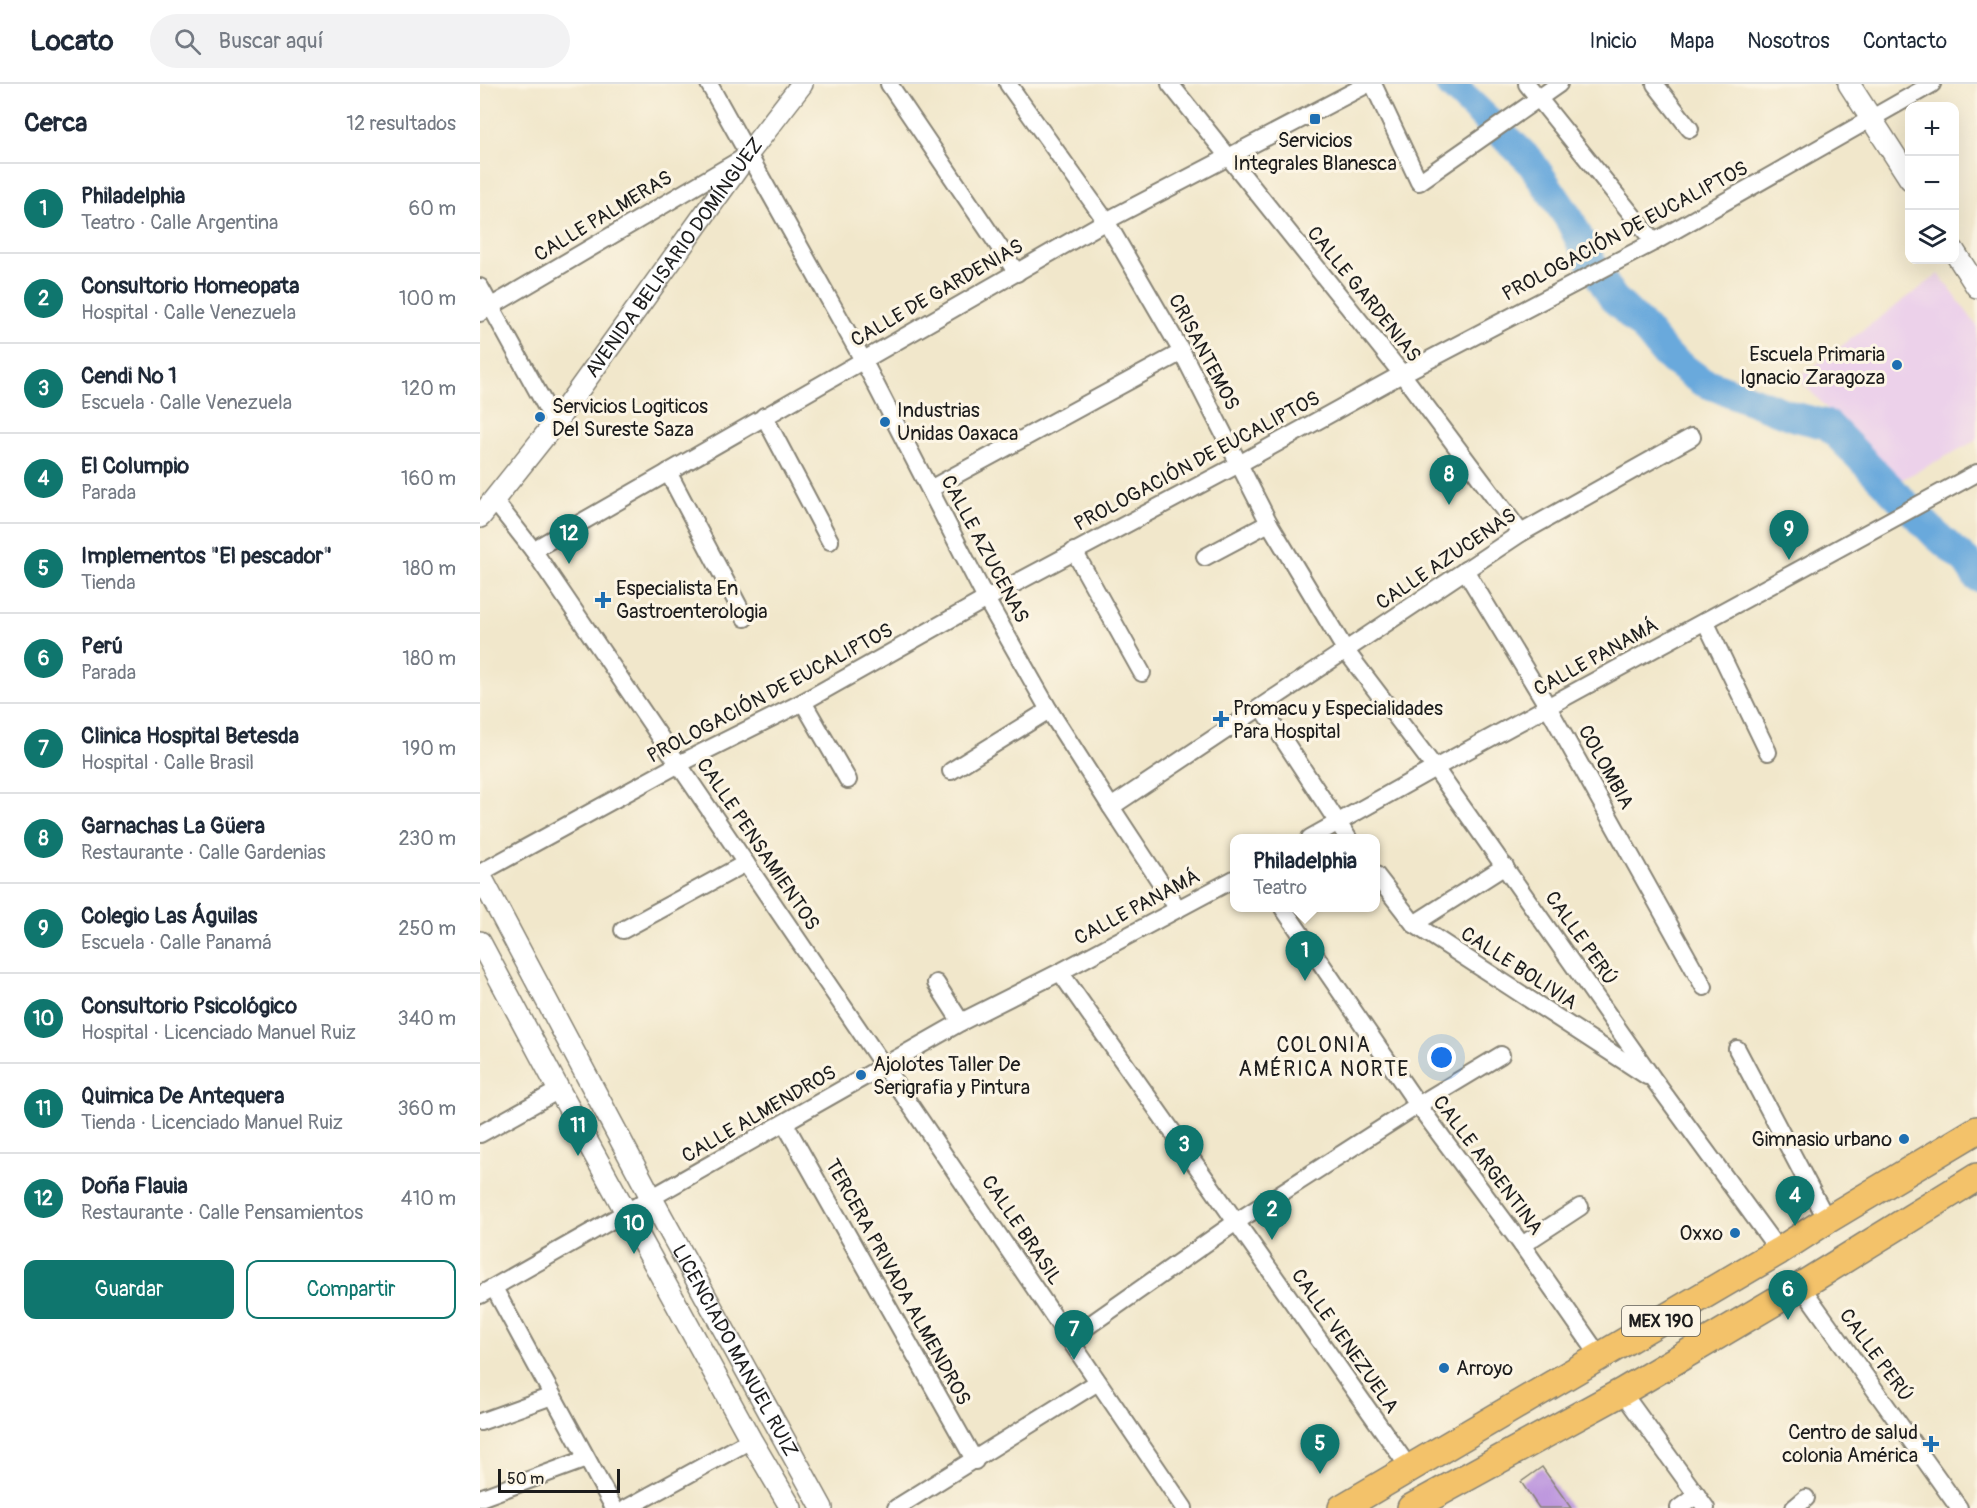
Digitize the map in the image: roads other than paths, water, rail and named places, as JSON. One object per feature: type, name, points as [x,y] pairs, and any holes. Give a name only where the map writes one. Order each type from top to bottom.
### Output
[{"type":"main road","name":"MEX 190","points":[[1342,1508],[1779,1251],[1977,1130]]},
{"type":"main road","name":"MEX 190","points":[[1426,1504],[1801,1286],[1977,1177]]},
{"type":"street","name":"CALLE AZUCENAS","points":[[709,84],[863,360],[986,599],[1049,710],[1178,909]]},
{"type":"street","name":"AVENIDA BELISARIO DOMÍNGUEZ","points":[[480,517],[555,423],[747,155],[802,84]]},
{"type":"street","points":[[889,84],[1017,273]]},
{"type":"street","name":"CRISANTEMOS","points":[[1008,84],[1106,220],[1182,352],[1269,523],[1346,651]]},
{"type":"street","name":"CALLE GARDENIAS","points":[[1170,84],[1402,374],[1521,533]]},
{"type":"street","points":[[1370,84],[1419,182],[1559,84]]},
{"type":"street","name":"CALLE DE GARDENIAS","points":[[533,550],[1106,220],[1370,84]]},
{"type":"street","points":[[1527,84],[1654,242]]},
{"type":"street","points":[[1655,84],[1690,129]]},
{"type":"street","points":[[1849,84],[1905,171]]},
{"type":"street","name":"PROLOGACIÓN DE EUCALIPTOS","points":[[480,874],[679,764],[803,702],[1074,550],[1239,464],[1582,278],[1654,242],[1932,84]]},
{"type":"street","name":"CALLE PALMERAS","points":[[485,310],[747,155]]},
{"type":"street","points":[[1959,259],[1977,287]]},
{"type":"street","points":[[480,287],[485,310],[555,423]]},
{"type":"street","points":[[930,489],[1182,352]]},
{"type":"street","points":[[764,416],[830,541]]},
{"type":"street","name":"CALLE AZUCENAS","points":[[1111,807],[1521,533],[1692,437]]},
{"type":"street","points":[[668,472],[745,618]]},
{"type":"street","name":"CALLE PANAMÁ","points":[[1318,834],[1977,473]]},
{"type":"street","name":"CALLE PENSAMIENTOS","points":[[493,499],[533,550],[885,1065]]},
{"type":"street","points":[[1205,557],[1269,523]]},
{"type":"street","points":[[1074,550],[1142,673]]},
{"type":"street","name":"COLOMBIA","points":[[1465,570],[1548,706],[1704,987]]},
{"type":"street","points":[[1705,621],[1768,752]]},
{"type":"street","name":"CALLE PERÚ","points":[[1346,651],[1435,768],[1654,1080],[1779,1251]]},
{"type":"street","points":[[803,702],[848,780]]},
{"type":"street","points":[[1262,707],[1345,834]]},
{"type":"street","points":[[951,771],[1049,710]]},
{"type":"street","points":[[623,930],[746,863]]},
{"type":"street","points":[[1414,924],[1505,866]]},
{"type":"street","name":"LICENCIADO MANUEL RUIZ","points":[[480,874],[652,1199],[822,1508]]},
{"type":"street","name":"CALLE BOLIVIA","points":[[1380,880],[1414,924],[1654,1080]]},
{"type":"street","name":"CALLE PANAMÁ","points":[[1060,972],[1230,881]]},
{"type":"street","name":"CALLE ARGENTINA","points":[[1286,912],[1418,1105],[1522,1245],[1600,1357]]},
{"type":"street","name":"LICENCIADO MANUEL RUIZ","points":[[480,942],[751,1440],[791,1508]]},
{"type":"street","name":"CALLE ALMENDROS","points":[[487,1292],[961,1022],[1060,972]]},
{"type":"street","name":"CALLE VENEZUELA","points":[[1060,972],[1410,1470]]},
{"type":"street","points":[[936,983],[961,1022]]},
{"type":"street","points":[[1737,1049],[1827,1220]]},
{"type":"street","points":[[1071,1338],[1236,1222],[1418,1105],[1501,1055]]},
{"type":"street","name":"CALLE BRASIL","points":[[885,1065],[1185,1508]]},
{"type":"street","points":[[480,1134],[559,1090]]},
{"type":"street","name":"TERCERA PRIVADA ALMENDROS","points":[[785,1124],[975,1461]]},
{"type":"street","points":[[1522,1245],[1580,1207]]},
{"type":"street","name":"CALLE PERÚ","points":[[1801,1286],[1959,1508]]},
{"type":"street","points":[[487,1292],[552,1396],[614,1508]]},
{"type":"street","points":[[896,1508],[975,1461],[1098,1382]]},
{"type":"street","points":[[1622,1392],[1701,1502],[1679,1508]]},
{"type":"street","points":[[480,1422],[552,1396]]},
{"type":"street","points":[[627,1508],[751,1440]]},
{"type":"street","points":[[480,1498],[586,1459]]},
{"type":"waterway","points":[[1450,84],[1530,161],[1570,220],[1589,259],[1613,298],[1645,329],[1666,355],[1701,381],[1792,416],[1828,425],[1937,536],[1967,562],[1977,577]]},
{"type":"place","name":"Servicios Integrales Blanesca","points":[[1315,119]]},
{"type":"place","name":"Escuela Primaria Ignacio Zaragoza","points":[[1897,365]]},
{"type":"place","name":"Servicios Logiticos Del Sureste Saza","points":[[540,417]]},
{"type":"place","name":"Industrias Unidas Oaxaca","points":[[885,422]]},
{"type":"place","name":"Garnachas La Güera","points":[[1449,505]]},
{"type":"place","name":"Colegio Las Águilas","points":[[1789,560]]},
{"type":"place","name":"Doña Flauia","points":[[569,564]]},
{"type":"place","name":"Especialista En Gastroenterologia","points":[[603,600]]},
{"type":"place","name":"Promacu y Especialidades Para Hospital","points":[[1221,719]]},
{"type":"place","name":"Philadelphia","points":[[1305,981]]},
{"type":"place","name":"Ajolotes Taller De Serigrafia y Pintura","points":[[861,1075]]},
{"type":"place","name":"Gimnasio urbano","points":[[1904,1139]]},
{"type":"place","name":"Quimica De Antequera","points":[[578,1156]]},
{"type":"place","name":"Cendi No 1","points":[[1184,1175]]},
{"type":"place","name":"El Columpio","points":[[1795,1226]]},
{"type":"place","name":"Oxxo","points":[[1735,1233]]},
{"type":"place","name":"Consultorio Homeopata","points":[[1272,1240]]},
{"type":"place","name":"Consultorio Psicológico","points":[[634,1254]]},
{"type":"place","name":"Perú","points":[[1788,1320]]},
{"type":"place","name":"Clinica Hospital Betesda","points":[[1074,1360]]},
{"type":"place","name":"Arroyo","points":[[1444,1368]]},
{"type":"place","name":"Centro de salud colonia América","points":[[1931,1444]]},
{"type":"place","name":"Implementos \"El pescador\"","points":[[1320,1474]]},
{"type":"district","name":"COLONIA AMÉRICA NORTE","points":[[1324,1057]]}]
